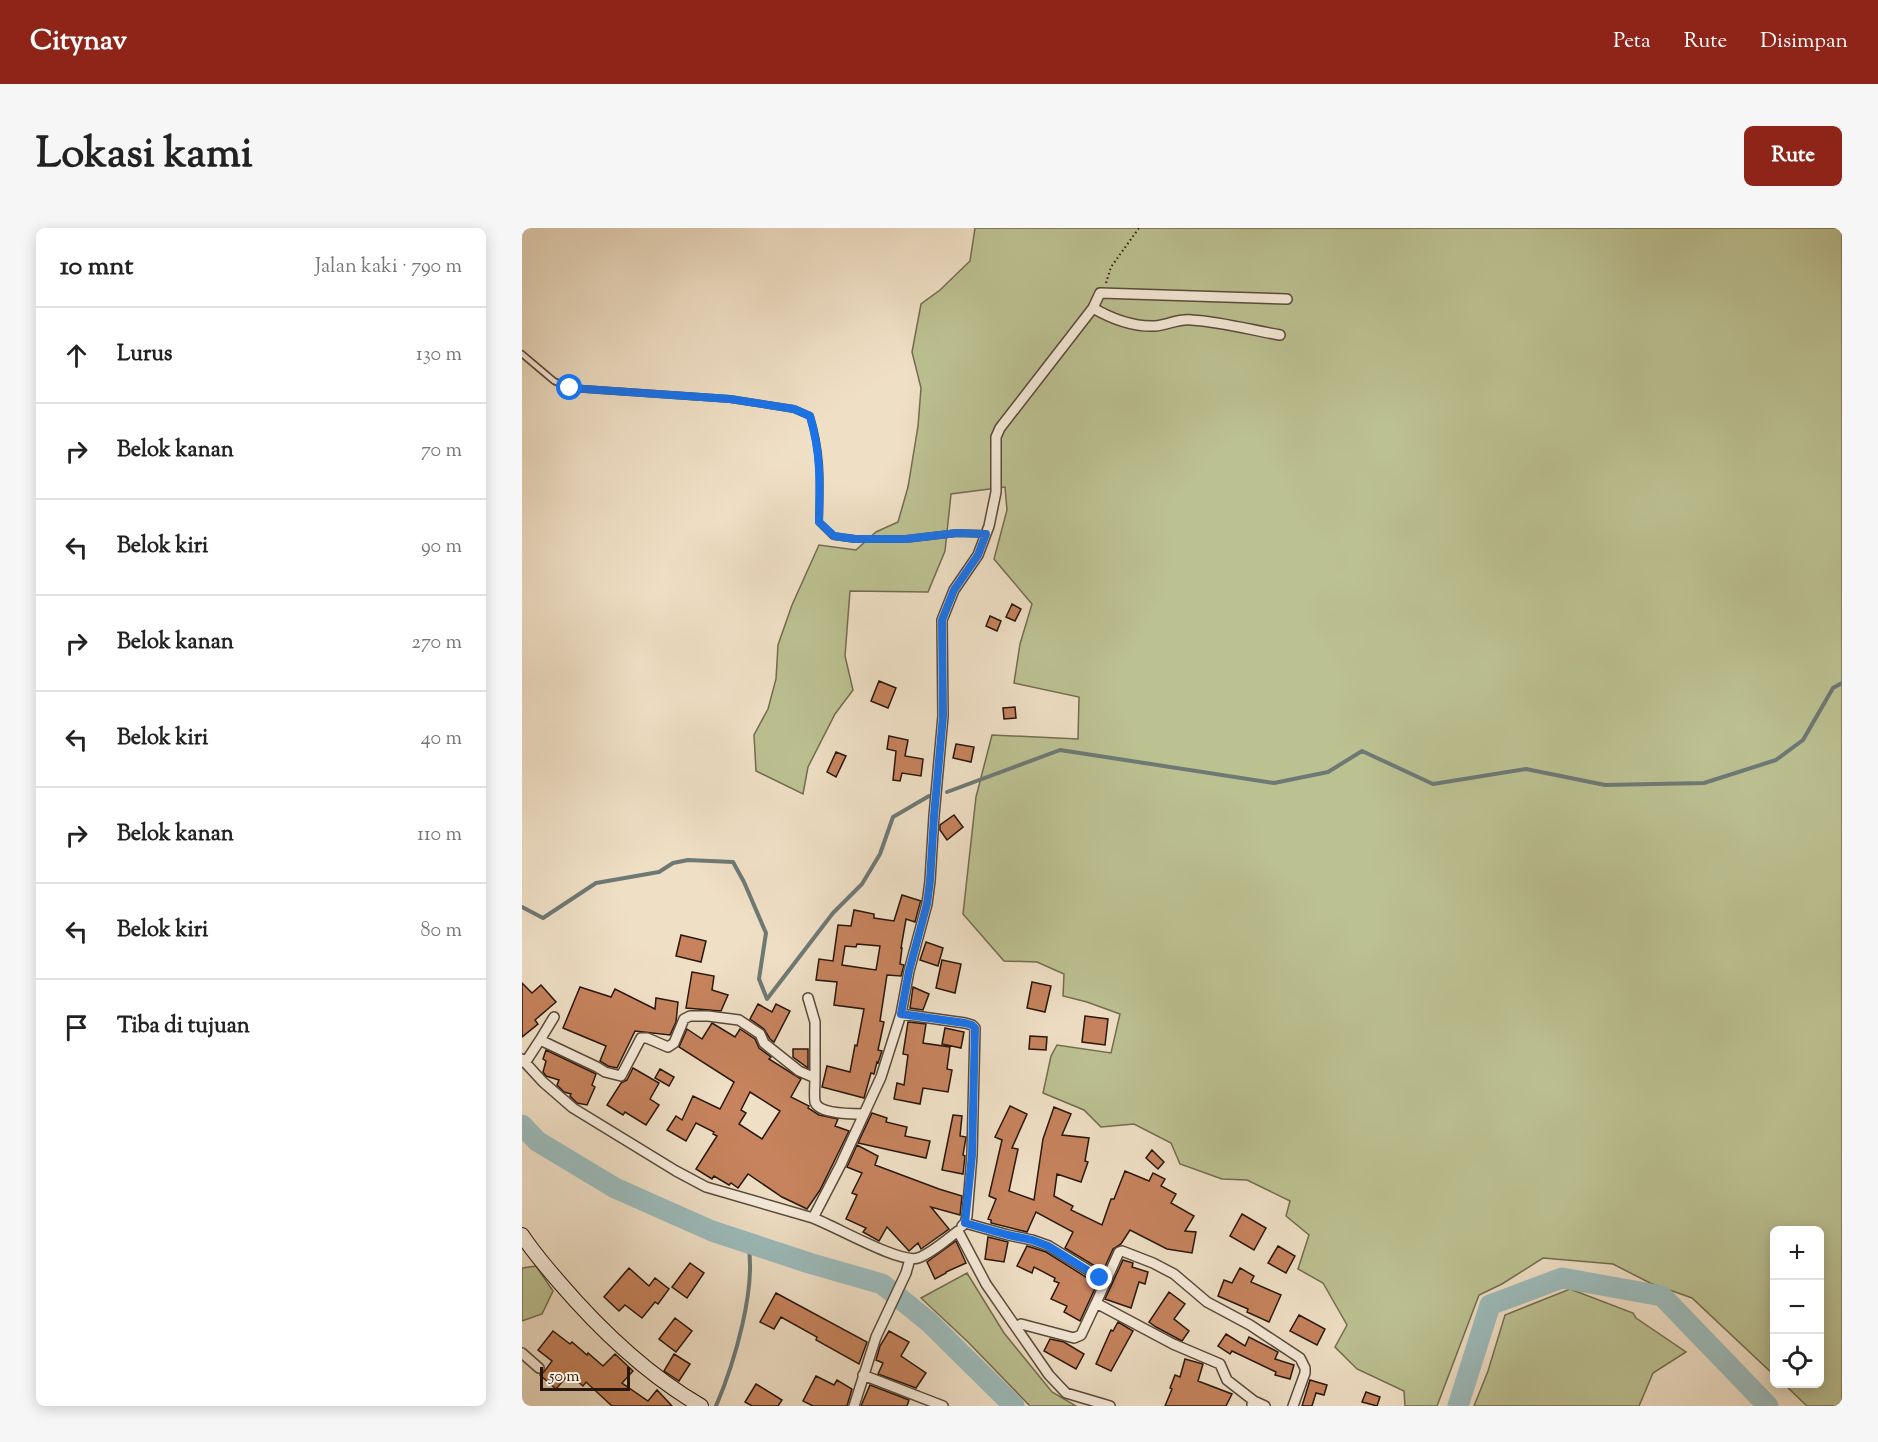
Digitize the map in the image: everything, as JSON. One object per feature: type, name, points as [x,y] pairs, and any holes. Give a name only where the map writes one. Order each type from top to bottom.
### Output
[{"type":"street","points":[[813,1218],[881,1077],[901,1014],[909,971],[927,904],[943,716],[942,620],[954,590],[978,555],[986,534],[996,492],[996,436],[1093,308],[1100,293],[1287,299]]},
{"type":"street","points":[[1093,308],[1111,318],[1128,323],[1157,326],[1190,319],[1280,335]]},
{"type":"street","points":[[808,998],[815,1022],[815,1104],[827,1111],[864,1114]]},
{"type":"street","points":[[554,1017],[524,1061],[543,1082],[573,1108],[706,1187],[813,1218],[883,1251],[910,1259],[926,1254],[958,1231],[965,1223],[972,1155],[975,1028],[965,1023],[901,1014]]},
{"type":"street","points":[[540,1040],[605,1072],[621,1076],[641,1038],[647,1038],[668,1047],[674,1042],[684,1019],[690,1016],[739,1020],[760,1034],[764,1043],[799,1071],[815,1078]]},
{"type":"street","points":[[965,1223],[1048,1246],[1106,1281]]},
{"type":"street","points":[[958,1231],[986,1284],[1049,1375],[1066,1393],[1110,1406]]},
{"type":"street","points":[[522,1235],[534,1254],[578,1304],[636,1361],[660,1380],[701,1406]]},
{"type":"street","points":[[1016,1327],[1022,1324],[1074,1338],[1081,1335],[1119,1252],[1124,1251],[1174,1274],[1207,1302],[1260,1331],[1300,1358],[1305,1373],[1293,1406]]},
{"type":"street","points":[[854,1406],[876,1337],[906,1273],[910,1259]]},
{"type":"street","points":[[1096,1303],[1173,1344],[1220,1364],[1227,1380],[1252,1403],[1265,1406]]},
{"type":"street","points":[[522,1353],[538,1368]]},
{"type":"street","points":[[863,1375],[943,1406]]},
{"type":"lane","points":[[522,354],[554,381],[570,388],[730,399],[794,409],[810,416],[818,440],[820,463],[819,522],[834,536],[855,539],[906,539],[957,533],[986,534]]},
{"type":"path","points":[[1100,293],[1111,267],[1139,228]]},
{"type":"green space","points":[[975,228],[1842,228],[1842,1406],[1807,1406],[1788,1388],[1824,1388],[1824,1226],[1770,1226],[1770,1371],[1692,1298],[1650,1283],[1613,1264],[1543,1258],[1502,1284],[1479,1295],[1437,1406],[1405,1406],[1404,1391],[1357,1369],[1335,1347],[1347,1325],[1323,1283],[1298,1269],[1309,1235],[1286,1216],[1290,1201],[1247,1180],[1222,1179],[1180,1164],[1171,1143],[1134,1124],[1101,1127],[1084,1110],[1043,1093],[1051,1056],[1057,1045],[1111,1053],[1120,1014],[1063,996],[1064,974],[1037,962],[1004,961],[963,914],[976,797],[992,735],[1078,739],[1079,697],[1014,683],[1020,644],[1032,604],[994,559],[1007,510],[1005,487],[951,494],[945,551],[928,592],[850,591],[845,656],[853,690],[835,714],[808,767],[803,794],[756,771],[754,735],[768,709],[776,679],[778,645],[792,605],[819,545],[856,550],[876,532],[898,522],[908,487],[918,426],[921,388],[912,352],[921,304],[940,290],[970,261]]},
{"type":"green space","points":[[536,1266],[553,1291],[542,1314],[522,1321],[522,1268]]},
{"type":"green space","points":[[967,1273],[1004,1333],[1052,1392],[1076,1406],[1030,1406],[968,1342],[921,1298]]},
{"type":"green space","points":[[1570,1289],[1633,1313],[1636,1318],[1686,1352],[1653,1373],[1639,1406],[1474,1406],[1488,1371],[1505,1315]]},
{"type":"building","points":[[1012,604],[1021,609],[1015,621],[1006,617]]},
{"type":"building","points":[[990,616],[1001,621],[997,631],[986,626]]},
{"type":"building","points":[[879,681],[896,688],[888,708],[871,701]]},
{"type":"building","points":[[1015,707],[1016,718],[1004,719],[1003,708]]},
{"type":"building","points":[[889,736],[908,740],[905,756],[923,759],[921,776],[902,773],[900,781],[893,780],[896,751],[887,749]]},
{"type":"building","points":[[956,744],[974,747],[971,762],[953,758]]},
{"type":"building","points":[[836,752],[846,756],[836,777],[827,772]]},
{"type":"building","points":[[954,815],[963,827],[947,840],[940,830],[940,825]]},
{"type":"building","points":[[902,895],[921,901],[915,922],[906,919],[901,948],[900,964],[904,965],[901,976],[887,975],[880,1021],[884,1022],[878,1050],[882,1051],[874,1074],[871,1073],[864,1098],[822,1087],[827,1066],[850,1072],[864,1009],[834,1005],[837,982],[816,980],[819,959],[833,961],[838,925],[851,926],[854,910],[874,914],[874,918],[894,921]],"holes":[[[857,944],[880,946],[876,970],[842,965],[845,946],[856,947]]]},
{"type":"building","points":[[681,935],[706,941],[701,962],[676,956]]},
{"type":"building","points":[[926,942],[943,948],[938,966],[920,960]]},
{"type":"building","points":[[942,960],[961,964],[955,993],[936,988]]},
{"type":"building","points":[[692,972],[714,976],[712,990],[728,995],[721,1011],[686,1008]]},
{"type":"building","points":[[1032,982],[1051,986],[1045,1012],[1027,1008]]},
{"type":"building","points":[[522,983],[532,993],[541,985],[556,1002],[535,1020],[538,1024],[522,1037]]},
{"type":"building","points":[[580,987],[611,997],[615,989],[655,1009],[656,998],[678,1002],[676,1022],[670,1035],[635,1031],[617,1068],[608,1066],[600,1061],[606,1046],[563,1028]]},
{"type":"building","points":[[913,987],[929,994],[923,1010],[910,1008]]},
{"type":"building","points":[[758,1004],[772,1012],[776,1004],[790,1011],[774,1042],[764,1029],[750,1019]]},
{"type":"building","points":[[1085,1016],[1108,1019],[1105,1045],[1082,1042]]},
{"type":"building","points":[[908,1022],[926,1024],[923,1043],[950,1047],[947,1069],[952,1070],[948,1092],[923,1088],[920,1104],[894,1099],[897,1083],[904,1085],[908,1055],[903,1054]]},
{"type":"building","points":[[712,1023],[735,1037],[740,1029],[755,1039],[759,1048],[771,1057],[769,1059],[801,1079],[791,1097],[809,1106],[808,1108],[819,1115],[838,1119],[835,1126],[849,1131],[820,1190],[807,1209],[782,1197],[748,1174],[738,1188],[714,1176],[712,1179],[696,1169],[717,1136],[713,1134],[714,1132],[696,1123],[686,1141],[667,1130],[676,1116],[682,1120],[693,1096],[720,1109],[734,1082],[679,1047],[687,1029],[702,1039]],"holes":[[[750,1092],[780,1111],[762,1139],[739,1124],[746,1113],[741,1110]]]},
{"type":"building","points":[[945,1028],[964,1032],[961,1048],[942,1044]]},
{"type":"building","points":[[1030,1036],[1047,1037],[1046,1050],[1029,1049]]},
{"type":"building","points":[[793,1049],[808,1049],[808,1068],[793,1057]]},
{"type":"building","points":[[546,1050],[596,1074],[592,1085],[595,1087],[587,1105],[577,1103],[570,1096],[571,1094],[564,1092],[557,1085],[559,1080],[546,1076],[543,1072]]},
{"type":"building","points":[[633,1068],[659,1083],[650,1099],[659,1105],[646,1125],[625,1112],[623,1115],[607,1105],[621,1083],[627,1080]]},
{"type":"building","points":[[660,1069],[674,1077],[669,1086],[655,1078]]},
{"type":"building","points":[[1010,1106],[1027,1114],[1012,1148],[1018,1149],[1009,1191],[1034,1200],[1043,1139],[1054,1107],[1071,1114],[1062,1135],[1089,1138],[1085,1161],[1088,1162],[1081,1182],[1057,1174],[1054,1196],[1073,1206],[1071,1210],[1102,1225],[1111,1199],[1114,1199],[1125,1171],[1149,1181],[1153,1173],[1165,1179],[1161,1186],[1176,1194],[1171,1203],[1194,1216],[1185,1231],[1196,1232],[1192,1253],[1167,1249],[1130,1230],[1121,1244],[1113,1249],[1103,1271],[1065,1248],[1073,1232],[1036,1212],[1027,1232],[991,1223],[988,1219],[996,1199],[989,1196],[1002,1140],[995,1137]]},
{"type":"building","points":[[872,1113],[887,1118],[886,1122],[907,1127],[905,1136],[930,1141],[926,1158],[858,1143]]},
{"type":"building","points":[[953,1115],[962,1116],[960,1136],[966,1137],[963,1174],[942,1170]]},
{"type":"building","points":[[857,1145],[878,1156],[875,1165],[962,1196],[960,1215],[931,1207],[949,1229],[921,1249],[918,1243],[909,1251],[887,1227],[879,1241],[863,1232],[866,1228],[846,1219],[857,1195],[852,1193],[862,1173],[847,1167]]},
{"type":"building","points":[[1152,1150],[1164,1162],[1158,1169],[1146,1158]]},
{"type":"building","points":[[1242,1214],[1266,1228],[1254,1250],[1230,1236]]},
{"type":"building","points":[[988,1237],[1008,1242],[1004,1262],[985,1259]]},
{"type":"building","points":[[956,1241],[966,1263],[935,1279],[927,1262]]},
{"type":"building","points":[[1027,1246],[1046,1252],[1097,1284],[1080,1321],[1064,1312],[1067,1306],[1051,1299],[1059,1283],[1054,1281],[1055,1278],[1034,1267],[1032,1273],[1017,1266]]},
{"type":"building","points":[[1278,1246],[1295,1256],[1286,1273],[1268,1263]]},
{"type":"building","points":[[1123,1260],[1133,1263],[1132,1267],[1148,1272],[1145,1284],[1139,1282],[1131,1308],[1105,1299]]},
{"type":"building","points":[[690,1263],[704,1273],[687,1298],[672,1287]]},
{"type":"building","points":[[629,1268],[649,1286],[655,1278],[669,1289],[658,1304],[655,1302],[642,1318],[625,1305],[619,1311],[604,1297]]},
{"type":"building","points":[[1240,1268],[1254,1276],[1251,1282],[1281,1295],[1269,1322],[1247,1312],[1248,1309],[1218,1296],[1224,1280],[1232,1283]]},
{"type":"building","points":[[1169,1292],[1185,1304],[1174,1319],[1189,1331],[1182,1341],[1149,1322]]},
{"type":"building","points":[[776,1293],[867,1342],[859,1364],[781,1317],[774,1329],[760,1322]]},
{"type":"building","points":[[1299,1315],[1325,1329],[1317,1345],[1290,1331]]},
{"type":"building","points":[[675,1318],[692,1331],[676,1352],[659,1339]]},
{"type":"building","points":[[1118,1322],[1133,1331],[1111,1371],[1096,1364],[1111,1330],[1113,1331]]},
{"type":"building","points":[[553,1331],[570,1344],[572,1342],[587,1355],[588,1353],[603,1366],[615,1354],[633,1371],[622,1383],[648,1401],[657,1390],[672,1406],[612,1406],[586,1382],[583,1386],[569,1374],[556,1389],[540,1375],[552,1361],[538,1350]]},
{"type":"building","points":[[889,1331],[909,1342],[901,1356],[926,1373],[916,1388],[878,1374],[883,1363],[876,1360],[880,1346]]},
{"type":"building","points":[[1226,1334],[1245,1346],[1249,1337],[1278,1352],[1275,1359],[1294,1365],[1290,1379],[1275,1375],[1276,1372],[1232,1351],[1230,1354],[1218,1346]]},
{"type":"building","points":[[1050,1339],[1064,1342],[1084,1354],[1076,1369],[1044,1351]]},
{"type":"building","points":[[674,1354],[690,1364],[679,1381],[664,1371]]},
{"type":"building","points":[[1185,1359],[1203,1364],[1198,1381],[1232,1394],[1226,1406],[1165,1406],[1175,1375],[1180,1377]]},
{"type":"building","points":[[816,1376],[834,1385],[837,1380],[852,1389],[847,1406],[813,1406],[803,1401]]},
{"type":"building","points":[[1310,1380],[1327,1385],[1324,1395],[1316,1393],[1312,1406],[1302,1406]]},
{"type":"building","points":[[756,1384],[782,1400],[778,1406],[752,1406],[745,1402]]},
{"type":"building","points":[[870,1385],[909,1400],[907,1406],[861,1406]]},
{"type":"building","points":[[1366,1392],[1380,1397],[1377,1406],[1362,1402]]},
{"type":"waterway","points":[[947,792],[1060,750],[1274,783],[1328,772],[1362,751],[1433,784],[1526,769],[1605,785],[1704,783],[1776,760],[1803,740],[1833,688],[1842,683]]},
{"type":"waterway","points":[[522,907],[543,918],[596,883],[659,872],[673,863],[688,860],[733,862],[766,933],[759,979],[767,999],[833,913],[862,884],[880,854],[893,817],[929,796]]},
{"type":"waterway","points":[[522,1125],[537,1141],[615,1188],[712,1231],[882,1284],[929,1322],[1014,1406]]},
{"type":"waterway","points":[[716,1406],[730,1369],[747,1303],[750,1261],[748,1243]]},
{"type":"waterway","points":[[1458,1406],[1490,1305],[1562,1278],[1662,1296],[1768,1406]]},
{"type":"route","points":[[570,388],[730,399],[794,409],[810,416],[818,440],[819,522],[834,536],[855,539],[906,539],[957,533],[986,534],[978,555],[954,590],[942,620],[943,716],[930,881],[927,904],[909,971],[901,1014],[965,1023],[975,1028],[972,1155],[965,1223],[1048,1246],[1100,1278]]}]
